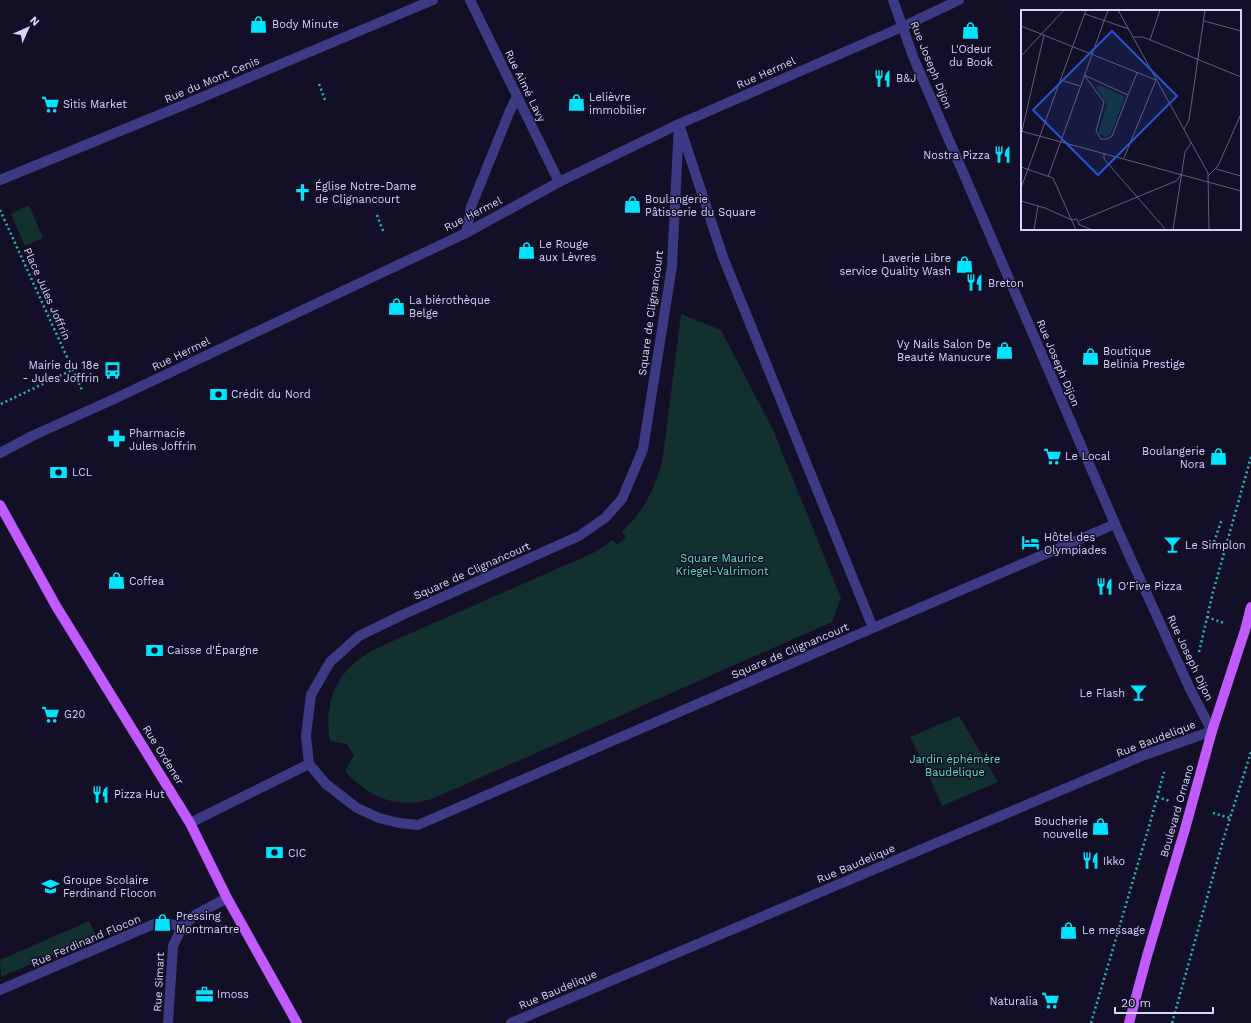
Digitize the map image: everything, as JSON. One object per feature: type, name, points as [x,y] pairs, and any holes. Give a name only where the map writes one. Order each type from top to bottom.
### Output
[{"type":"main road","name":"Rue Ordener","points":[[0,505],[56,606],[190,823],[228,898],[297,1023]]},
{"type":"main road","name":"Boulevard Ornano","points":[[1129,1023],[1212,731],[1251,607]]},
{"type":"street","name":"Rue du Mont Cenis","points":[[0,180],[186,104],[433,0]]},
{"type":"street","name":"Rue Aimé Lavy","points":[[470,0],[559,182]]},
{"type":"street","name":"Rue Joseph Dijon","points":[[893,0],[920,73],[1115,524],[1190,689],[1212,731]]},
{"type":"street","name":"Rue Hermel","points":[[0,453],[34,435],[114,399],[466,233],[559,182],[679,124],[902,27],[959,0]]},
{"type":"street","points":[[466,233],[471,207],[517,96]]},
{"type":"street","points":[[679,124],[724,257],[873,628]]},
{"type":"street","name":"Square de Clignancourt","points":[[679,124],[672,266],[643,449],[622,499],[604,518],[579,536],[400,616],[359,636],[330,662],[311,695],[306,736],[309,764],[326,784],[357,808],[386,820],[418,825],[1115,524]]},
{"type":"street","name":"Rue Baudelique","points":[[511,1023],[1142,756],[1212,731]]},
{"type":"street","points":[[190,823],[309,764]]},
{"type":"street","name":"Rue Simart","points":[[168,1023],[173,946],[182,928],[195,915],[228,898]]},
{"type":"street","name":"Rue Ferdinand Flocon","points":[[0,990],[154,924],[163,922],[182,928]]},
{"type":"path","points":[[318,84],[326,100]]},
{"type":"path","name":"Place Jules Joffrin","points":[[0,212],[79,384]]},
{"type":"path","points":[[377,215],[383,231]]},
{"type":"path","points":[[2,404],[72,370]]},
{"type":"path","points":[[1214,542],[1222,518]]},
{"type":"path","points":[[1172,1023],[1224,837],[1251,752]]},
{"type":"green space","points":[[29,205],[43,238],[25,246],[11,214]]},
{"type":"green space","name":"Square Maurice Kriegel-Valrimont","points":[[681,314],[721,330],[774,432],[841,598],[832,622],[432,799],[407,803],[395,802],[384,799],[364,788],[345,771],[354,755],[347,744],[330,741],[328,726],[329,712],[336,686],[343,675],[363,656],[377,648],[593,553],[613,540],[617,545],[626,538],[622,532],[636,517],[646,502],[662,464]]},
{"type":"green space","name":"Jardin éphémère Baudelique","points":[[959,716],[998,782],[942,806],[910,737]]},
{"type":"green space","points":[[89,921],[96,936],[1,977],[0,960]]},
{"type":"place","name":"Body Minute","points":[[259,24]]},
{"type":"place","name":"L'Odeur du Book","points":[[971,31]]},
{"type":"place","name":"B&J","points":[[883,78]]},
{"type":"place","name":"Lelièvre immobilier","points":[[576,103]]},
{"type":"place","name":"Sitis Market","points":[[50,104]]},
{"type":"place","name":"Nostra Pizza","points":[[1003,155]]},
{"type":"place","name":"Église Notre-Dame de Clignancourt","points":[[302,192]]},
{"type":"place","name":"Boulangerie Pâtisserie du Square","points":[[632,205]]},
{"type":"place","name":"Le Rouge aux Lèvres","points":[[526,250]]},
{"type":"place","name":"Laverie Libre service Quality Wash","points":[[964,264]]},
{"type":"place","name":"Breton","points":[[975,283]]},
{"type":"place","name":"La biérothèque Belge","points":[[396,306]]},
{"type":"place","name":"Vy Nails Salon De Beauté Manucure","points":[[1004,350]]},
{"type":"place","name":"Boutique Belinia Prestige","points":[[1090,357]]},
{"type":"place","name":"Mairie du 18e - Jules Joffrin","points":[[112,371]]},
{"type":"place","name":"Crédit du Nord","points":[[218,394]]},
{"type":"place","name":"Pharmacie Jules Joffrin","points":[[116,439]]},
{"type":"place","name":"Le Local","points":[[1052,456]]},
{"type":"place","name":"Boulangerie Nora","points":[[1218,457]]},
{"type":"place","name":"LCL","points":[[59,472]]},
{"type":"place","name":"Hôtel des Olympiades","points":[[1031,543]]},
{"type":"place","name":"Le Simplon","points":[[1172,545]]},
{"type":"place","name":"Coffea","points":[[116,581]]},
{"type":"place","name":"O'Five Pizza","points":[[1105,586]]},
{"type":"place","name":"Caisse d'Épargne","points":[[154,650]]},
{"type":"place","name":"Le Flash","points":[[1138,693]]},
{"type":"place","name":"G20","points":[[51,714]]},
{"type":"place","name":"Pizza Hut","points":[[101,794]]},
{"type":"place","name":"Boucherie nouvelle","points":[[1101,827]]},
{"type":"place","name":"CIC","points":[[275,853]]},
{"type":"place","name":"Ikko","points":[[1090,861]]},
{"type":"place","name":"Groupe Scolaire Ferdinand Flocon","points":[[50,886]]},
{"type":"place","name":"Pressing Montmartre","points":[[163,922]]},
{"type":"place","name":"Le message","points":[[1069,930]]},
{"type":"place","name":"Imoss","points":[[204,994]]},
{"type":"place","name":"Naturalia","points":[[1051,1001]]}]
